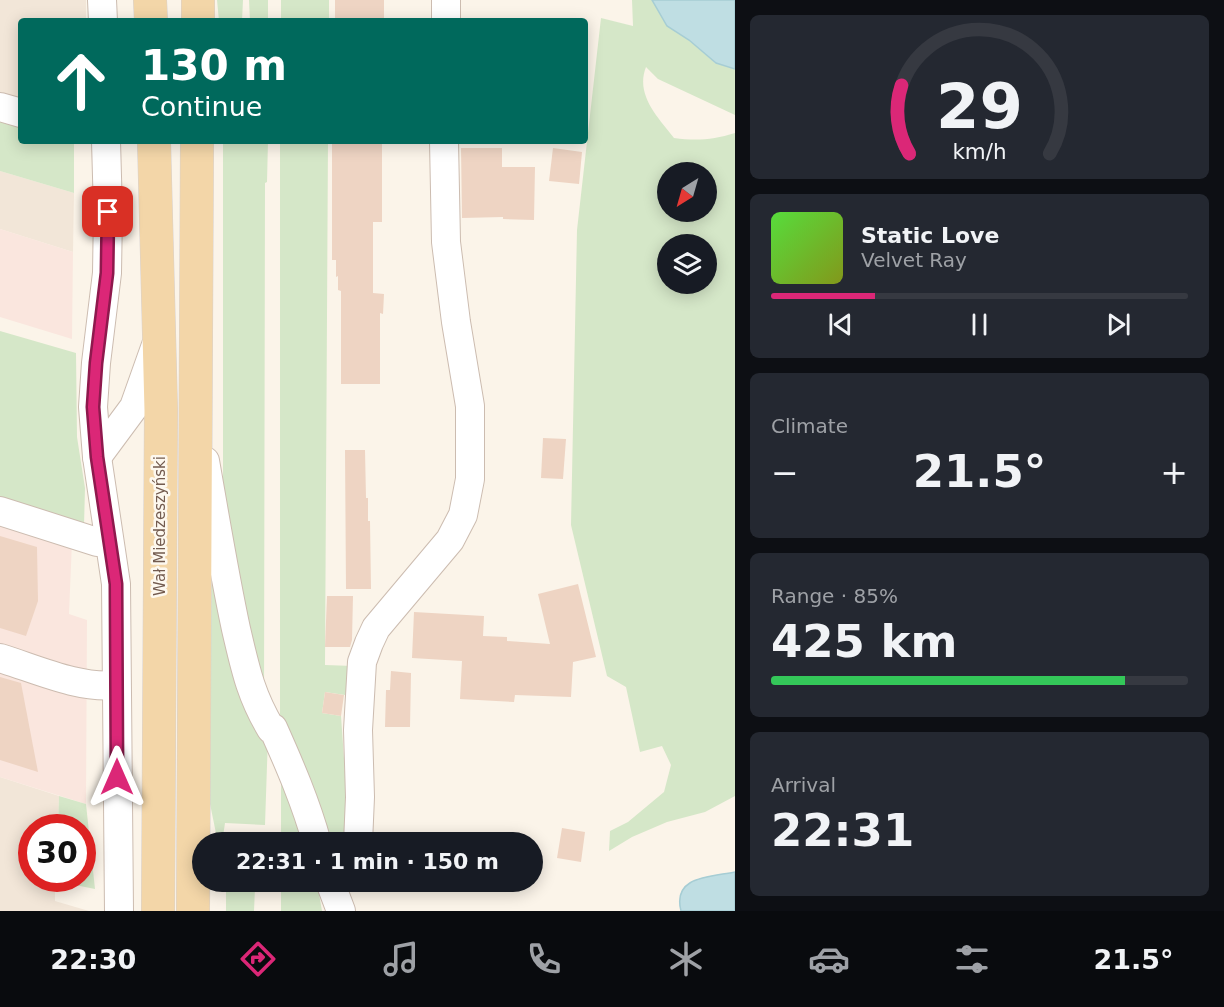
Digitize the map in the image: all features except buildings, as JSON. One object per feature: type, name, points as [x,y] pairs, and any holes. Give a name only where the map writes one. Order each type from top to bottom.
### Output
[{"type":"main road","points":[[150,0],[151,18]]},
{"type":"main road","points":[[198,0],[198,18]]},
{"type":"main road","name":"Wał Miedzeszyński","points":[[154,144],[160,493],[158,911]]},
{"type":"main road","points":[[193,911],[197,144]]},
{"type":"street","points":[[102,0],[103,18]]},
{"type":"street","points":[[446,0],[446,18]]},
{"type":"street","points":[[0,107],[18,112]]},
{"type":"street","points":[[106,144],[108,212],[105,284],[93,407],[97,457],[116,584],[119,911]]},
{"type":"street","points":[[358,832],[358,730],[362,662],[376,628],[450,540],[463,515],[470,479],[470,406],[446,242],[444,144]]},
{"type":"street","points":[[97,457],[134,407],[159,337]]},
{"type":"street","points":[[195,404],[228,591],[250,687],[261,712],[273,729],[292,772],[314,832]]},
{"type":"street","points":[[0,511],[97,542]]},
{"type":"street","points":[[0,658],[85,684],[102,687],[116,685]]},
{"type":"street","points":[[334,892],[341,911]]},
{"type":"shaded area","points":[[0,0],[86,0],[86,18],[18,18],[18,105],[0,100]]},
{"type":"shaded area","points":[[0,171],[74,193],[73,252],[0,229]]},
{"type":"shaded area","points":[[0,229],[73,252],[72,339],[0,317]]},
{"type":"shaded area","points":[[0,518],[72,541],[69,614],[87,620],[86,804],[0,777]]},
{"type":"shaded area","points":[[0,777],[59,796],[58,814],[18,814],[18,892],[55,892],[55,901],[89,911],[0,911]]},
{"type":"green space","points":[[217,0],[243,0],[242,18],[219,18]]},
{"type":"green space","points":[[249,0],[268,0],[268,18],[250,18]]},
{"type":"green space","points":[[281,0],[329,0],[329,18],[281,18]]},
{"type":"green space","points":[[632,0],[652,0],[667,26],[689,40],[715,63],[735,69],[735,115],[658,79],[646,67],[643,87],[655,114],[674,138],[704,139],[735,133],[735,796],[705,812],[667,822],[632,837],[609,851],[610,831],[628,822],[664,792],[671,765],[662,746],[640,752],[626,687],[607,676],[571,525],[577,230],[601,18],[633,26]]},
{"type":"green space","points":[[0,113],[18,118],[18,144],[74,144],[74,193],[0,171]]},
{"type":"green space","points":[[223,144],[268,144],[267,182],[265,183],[264,705],[223,494]]},
{"type":"green space","points":[[280,144],[328,144],[325,665],[353,666],[345,695],[325,692],[322,713],[341,716],[349,832],[318,832],[280,733]]},
{"type":"green space","points":[[0,331],[76,353],[77,437],[85,488],[84,526],[0,499]]},
{"type":"green space","points":[[212,537],[268,736],[265,825],[225,823],[224,832],[216,832],[209,799]]},
{"type":"green space","points":[[281,770],[305,832],[281,832]]},
{"type":"green space","points":[[59,796],[86,804],[87,814],[58,814]]},
{"type":"green space","points":[[226,892],[255,892],[254,911],[226,911]]},
{"type":"green space","points":[[281,892],[319,892],[322,911],[281,911]]},
{"type":"water","points":[[652,0],[735,0],[735,69],[716,63],[689,40],[667,26]]},
{"type":"water","points":[[735,872],[735,911],[681,911],[682,891],[688,885],[705,877]]},
{"type":"route","points":[[108,212],[107,273],[93,407],[97,457],[116,584],[117,777]]}]
